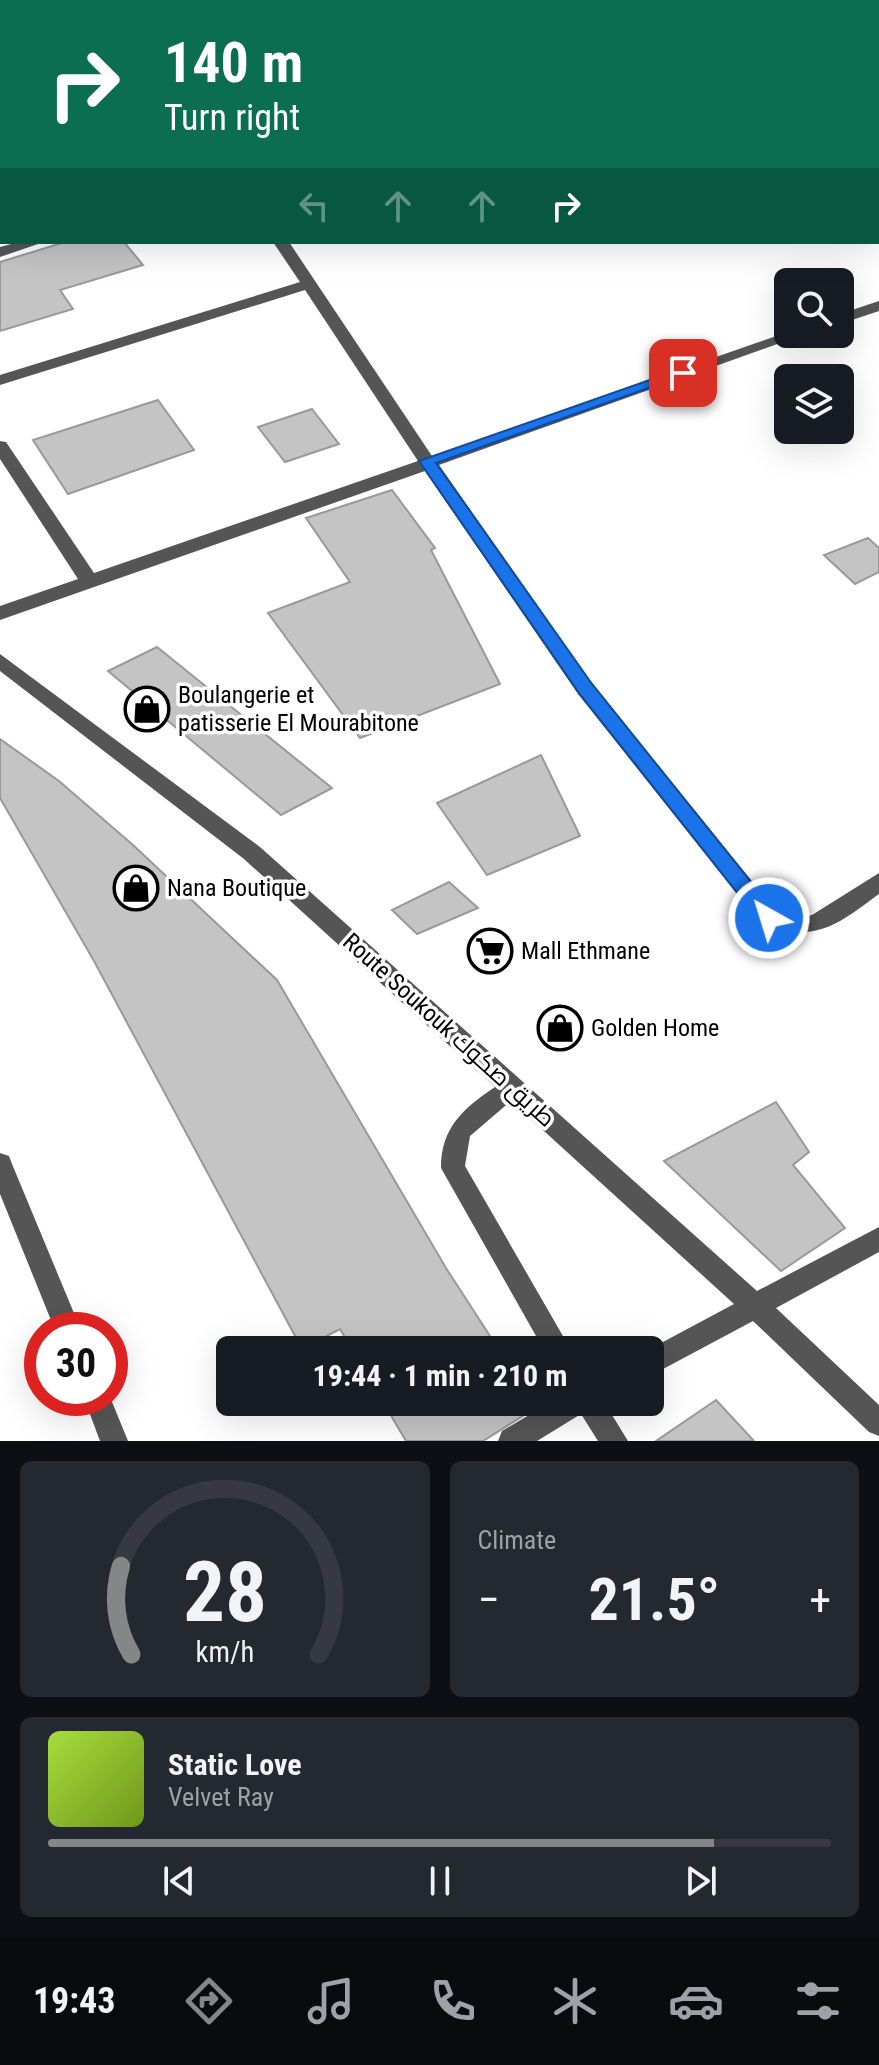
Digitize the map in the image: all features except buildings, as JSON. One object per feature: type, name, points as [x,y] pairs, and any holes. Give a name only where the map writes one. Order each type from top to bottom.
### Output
[{"type":"street","points":[[0,252],[29,244]]},
{"type":"street","points":[[283,244],[427,461],[585,689],[769,918],[784,926],[814,927],[879,882]]},
{"type":"street","points":[[0,380],[309,284]]},
{"type":"street","points":[[854,314],[879,306]]},
{"type":"street","points":[[0,613],[774,342]]},
{"type":"street","points":[[0,446],[89,581]]},
{"type":"street","name":"Route Soukouk طريق صكوك","points":[[0,661],[252,853],[757,1308],[879,1423]]},
{"type":"street","points":[[513,1087],[462,1125],[451,1148],[453,1168],[550,1336]]},
{"type":"street","points":[[0,1164],[61,1312]]},
{"type":"street","points":[[664,1356],[879,1239]]},
{"type":"street","points":[[104,1416],[114,1441]]},
{"type":"street","points":[[512,1441],[553,1416]]},
{"type":"street","points":[[598,1416],[614,1441]]},
{"type":"place","name":"Boulangerie et patisserie El Mourabitone","points":[[147,709]]},
{"type":"place","name":"Nana Boutique","points":[[136,888]]},
{"type":"place","name":"Mall Ethmane","points":[[490,951]]},
{"type":"place","name":"Golden Home","points":[[560,1028]]},
{"type":"route","points":[[683,373],[427,461],[585,689],[769,918]]}]
